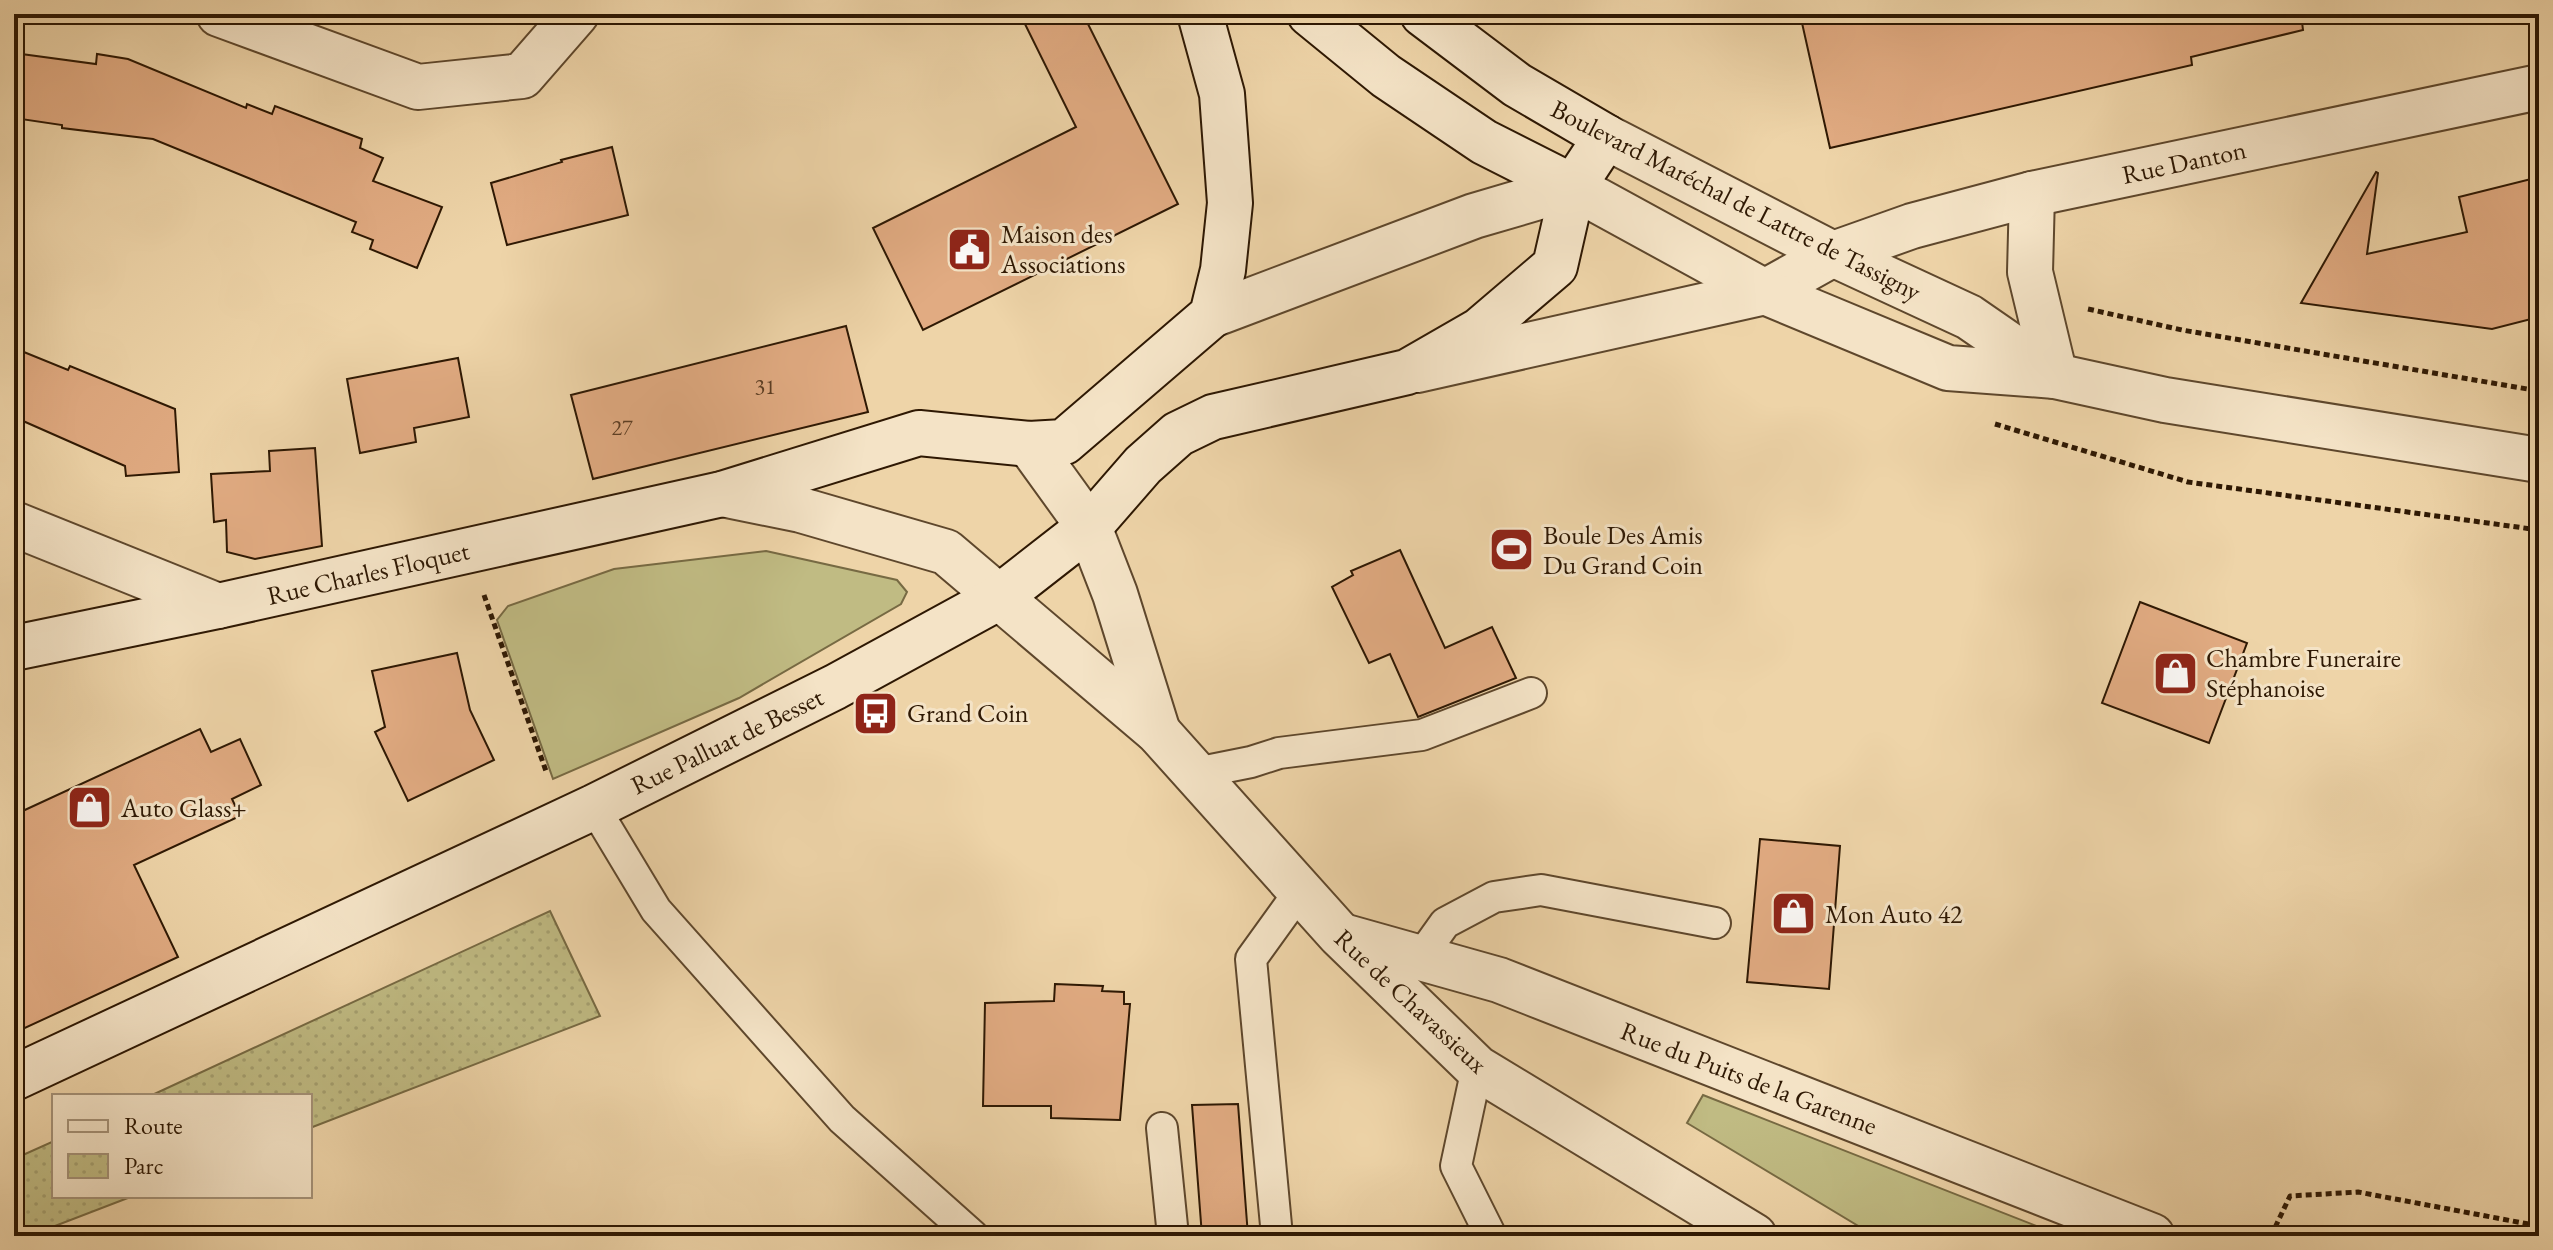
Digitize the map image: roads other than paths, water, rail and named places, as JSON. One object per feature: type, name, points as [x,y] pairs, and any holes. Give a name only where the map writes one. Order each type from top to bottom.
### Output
[{"type":"street","points":[[219,14],[418,87],[522,76],[576,14]]},
{"type":"street","points":[[1200,14],[1222,94],[1230,203],[1223,270],[1212,315]]},
{"type":"street","name":"Boulevard Maréchal de Lattre de Tassigny","points":[[1310,14],[1386,76],[1484,142],[1765,292],[1948,368],[2055,376],[2165,400],[2539,460]]},
{"type":"street","name":"Boulevard Maréchal de Lattre de Tassigny","points":[[1423,14],[1517,85],[1606,137],[1833,254],[1969,317],[2055,376]]},
{"type":"street","name":"Rue Danton","points":[[1765,292],[1833,254],[1912,226],[2032,194],[2539,87]]},
{"type":"street","points":[[1407,372],[1480,330],[1555,266],[1573,187],[1606,137]]},
{"type":"street","name":"Rue Charles Floquet","points":[[14,648],[722,494],[919,433],[1029,444],[1064,442],[1212,315],[1474,216],[1573,187]]},
{"type":"street","points":[[2032,194],[2030,272],[2055,376]]},
{"type":"street","name":"Rue Palluat de Besset","points":[[14,1078],[578,814],[835,687],[998,598],[1089,527],[1143,465],[1178,434],[1201,422],[1407,372],[1765,292]]},
{"type":"street","name":"Rue de Chavassieux","points":[[1029,444],[1089,527],[1115,594],[1158,732]]},
{"type":"street","name":"Rue Charles Floquet","points":[[722,494],[801,510],[946,552],[998,598]]},
{"type":"street","points":[[14,524],[218,606]]},
{"type":"street","name":"Rue de Chavassieux","points":[[998,598],[1158,732],[1340,935],[1477,1068],[1754,1236]]},
{"type":"street","name":"Rue du Puits de la Garenne","points":[[1340,935],[1499,980],[2152,1236]]},
{"type":"lane","points":[[1196,773],[1279,753],[1422,735],[1531,693]]},
{"type":"lane","points":[[578,814],[666,922],[842,1119],[973,1236]]},
{"type":"lane","points":[[1420,958],[1445,923],[1494,897],[1541,890],[1715,923]]},
{"type":"lane","points":[[1277,1236],[1251,959],[1300,891]]},
{"type":"lane","points":[[1477,1068],[1456,1166],[1491,1236]]},
{"type":"lane","points":[[1162,1128],[1173,1236]]},
{"type":"place","name":"Maison des Associations","points":[[970,249]]},
{"type":"place","name":"Boule Des Amis Du Grand Coin","points":[[1512,550]]},
{"type":"place","name":"Chambre Funeraire Stéphanoise","points":[[2175,673]]},
{"type":"place","name":"Grand Coin","points":[[876,713]]},
{"type":"place","name":"Auto Glass+","points":[[90,808]]},
{"type":"place","name":"Mon Auto 42","points":[[1794,914]]}]
